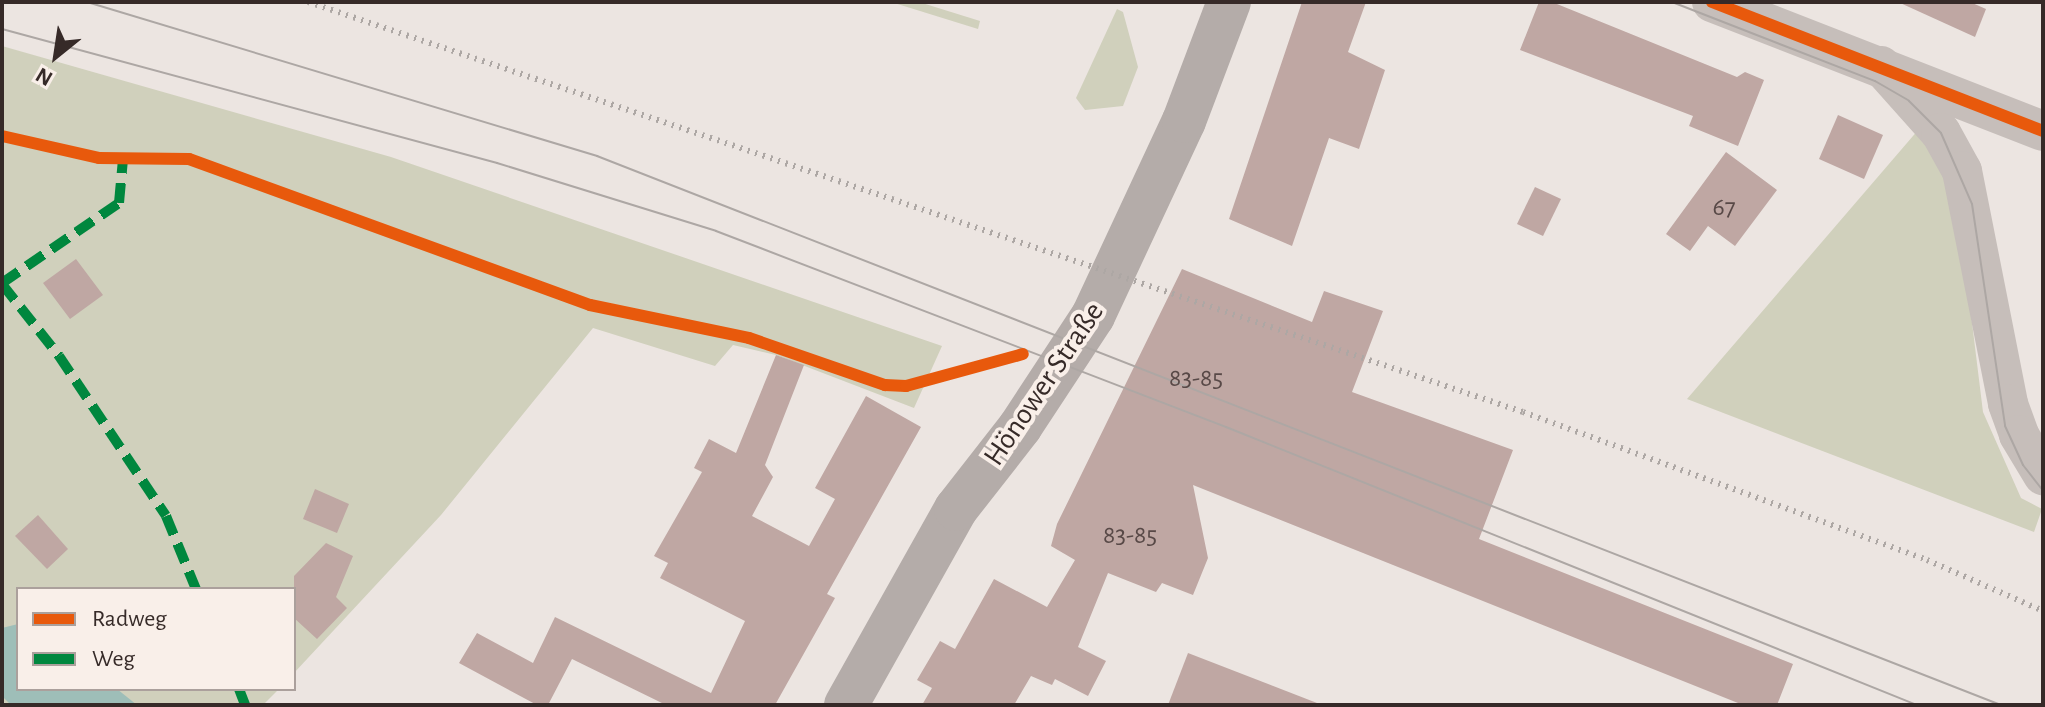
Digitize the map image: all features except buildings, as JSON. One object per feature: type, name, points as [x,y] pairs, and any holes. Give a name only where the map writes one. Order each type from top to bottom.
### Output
[{"type":"main road","name":"Hönower Straße","points":[[846,705],[956,509],[1020,427],[1093,316],[1179,133],[1229,2]]},
{"type":"street","points":[[1712,2],[2043,131]]},
{"type":"street","points":[[1881,66],[1941,133],[1962,171],[2008,404],[2019,435],[2043,475]]},
{"type":"green space","points":[[891,2],[919,2],[980,21],[978,29]]},
{"type":"green space","points":[[1117,9],[1123,12],[1138,67],[1123,106],[1085,110],[1076,98]]},
{"type":"green space","points":[[2,46],[391,157],[942,346],[914,408],[776,355],[733,345],[715,366],[593,328],[441,515],[296,671],[296,587],[16,587],[16,691],[277,691],[263,705],[2,705]]},
{"type":"green space","points":[[1919,129],[1941,159],[1959,217],[1983,412],[2021,498],[2042,509],[2034,532],[1687,399]]},
{"type":"water","points":[[16,624],[16,691],[120,691],[137,705],[11,705],[2,696],[2,628]]},
{"type":"tram line","points":[[87,2],[597,156],[2001,705]]},
{"type":"tram line","points":[[1672,2],[1875,81],[1909,101],[1941,133],[1972,204],[2005,426],[2023,465],[2043,491]]},
{"type":"tram line","points":[[1719,2],[2043,128]]},
{"type":"tram line","points":[[2,29],[497,163],[716,231],[1226,427],[1917,705]]},
{"type":"railway","points":[[308,2],[1523,412],[1927,560],[2043,611]]},
{"type":"marked path","points":[[2,283],[119,203],[123,159]]},
{"type":"marked path","points":[[2,284],[59,356],[166,516],[195,587]]},
{"type":"marked path","points":[[240,691],[245,705]]},
{"type":"cycle path","points":[[1712,2],[2043,131]]},
{"type":"cycle path","points":[[2,136],[99,158],[189,159],[590,305],[749,338],[885,385],[906,386],[1023,354]]}]
